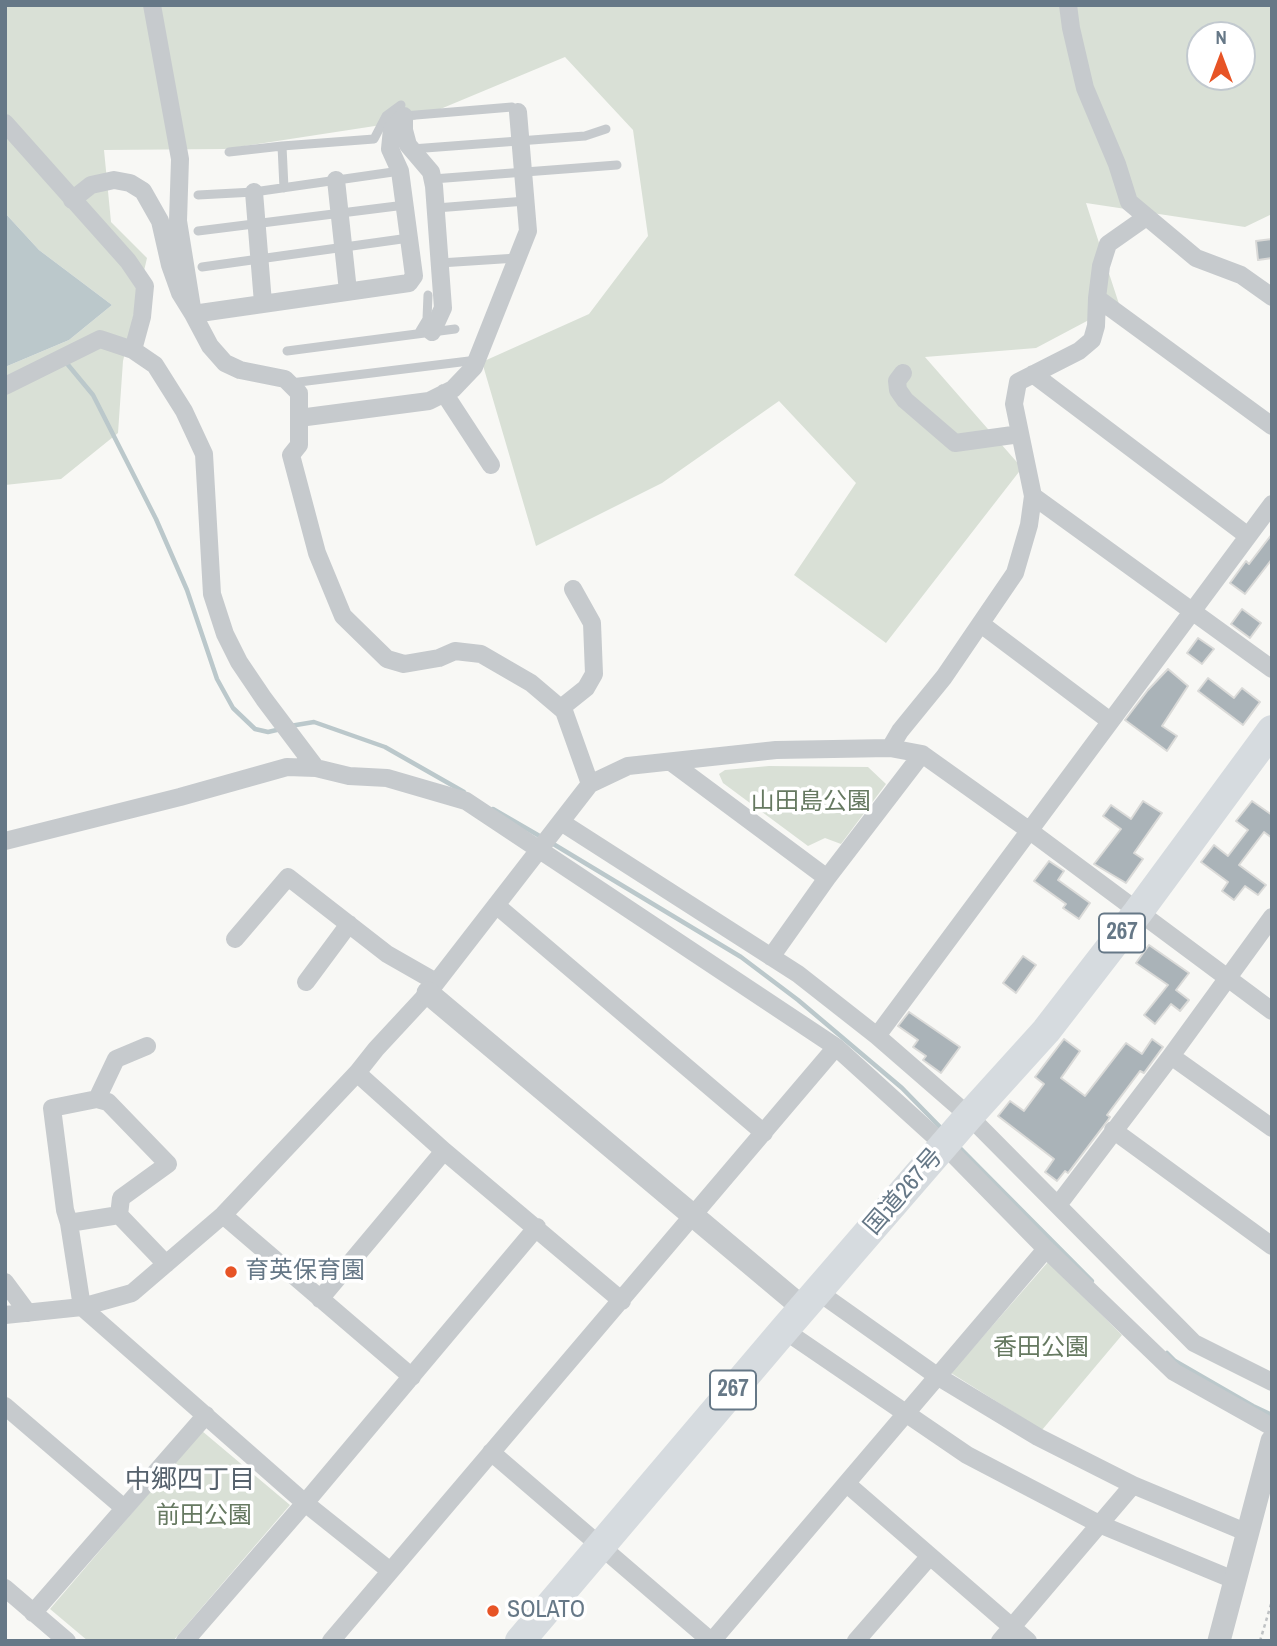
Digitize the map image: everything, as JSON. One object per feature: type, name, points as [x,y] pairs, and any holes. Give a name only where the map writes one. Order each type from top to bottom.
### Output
[{"type":"highway","name":"国道267号","points":[[520,1641],[801,1310],[1046,1031],[1138,912],[1272,730]]},
{"type":"street","points":[[152,5],[180,159],[178,221],[192,313]]},
{"type":"street","points":[[1068,5],[1086,88],[1117,164],[1129,202],[1196,258],[1241,275],[1272,297]]},
{"type":"street","points":[[192,313],[409,283],[414,276],[405,205],[400,171],[390,149],[392,129],[403,111]]},
{"type":"street","points":[[403,111],[404,130],[411,149],[431,172],[436,208],[443,308],[425,333]]},
{"type":"street","points":[[299,418],[429,401],[453,389],[474,367],[528,231],[518,113]]},
{"type":"street","points":[[5,123],[128,261],[145,286],[142,317],[133,350]]},
{"type":"street","points":[[72,200],[91,185],[114,180],[130,183],[143,191],[160,221],[170,265],[180,293],[210,346],[225,363],[240,370],[285,379],[299,393],[299,445],[291,455],[317,553],[343,616],[387,659],[404,664],[439,658],[455,651],[481,654],[531,683],[564,711],[590,784]]},
{"type":"street","points":[[336,180],[348,291]]},
{"type":"street","points":[[254,192],[263,303]]},
{"type":"street","points":[[890,748],[900,731],[944,677],[1015,573],[1029,525],[1032,496],[1014,404],[1018,382],[1079,351],[1092,340],[1097,326],[1101,266],[1108,244],[1145,218]]},
{"type":"street","points":[[1249,281],[1272,278]]},
{"type":"street","points":[[1097,299],[1272,426]]},
{"type":"street","points":[[5,386],[100,339],[133,350],[155,365],[184,411],[204,454],[212,594],[225,634],[239,662],[264,699],[316,768]]},
{"type":"street","points":[[903,373],[897,380],[898,390],[905,400],[955,443],[1020,434]]},
{"type":"street","points":[[1032,374],[1248,536]]},
{"type":"street","points":[[444,393],[491,466]]},
{"type":"street","points":[[1032,496],[1272,669]]},
{"type":"street","points":[[877,1036],[1272,503]]},
{"type":"street","points":[[561,708],[586,688],[594,674],[592,623],[573,589]]},
{"type":"street","points":[[981,624],[1111,721]]},
{"type":"street","points":[[6,1315],[82,1307],[132,1293],[223,1215],[357,1073],[432,987],[590,784],[628,766],[776,750],[890,748],[922,754],[1272,1011]]},
{"type":"street","points":[[771,957],[827,878],[922,754]]},
{"type":"street","points":[[671,762],[827,878]]},
{"type":"street","points":[[5,841],[287,767],[316,768],[349,776],[387,778],[466,801],[539,847],[836,1047],[1058,1205],[1194,1343],[1272,1382]]},
{"type":"street","points":[[557,827],[798,974],[877,1036],[1046,1250],[1174,1372],[1272,1427]]},
{"type":"street","points":[[235,939],[288,877],[432,987],[801,1310],[905,1414],[967,1455],[1099,1524],[1234,1580]]},
{"type":"street","points":[[496,905],[764,1133]]},
{"type":"street","points":[[1058,1205],[1272,917]]},
{"type":"street","points":[[306,982],[349,924]]},
{"type":"street","points":[[97,1099],[116,1059],[147,1046]]},
{"type":"street","points":[[331,1641],[836,1047]]},
{"type":"street","points":[[1171,1056],[1272,1128]]},
{"type":"street","points":[[357,1073],[444,1151],[622,1301]]},
{"type":"street","points":[[119,1215],[121,1198],[168,1164],[108,1102],[97,1099],[52,1108],[65,1210],[82,1307],[305,1503],[389,1570]]},
{"type":"street","points":[[1113,1130],[1272,1246]]},
{"type":"street","points":[[320,1299],[444,1151]]},
{"type":"street","points":[[69,1223],[119,1215]]},
{"type":"street","points":[[119,1215],[166,1264]]},
{"type":"street","points":[[223,1215],[412,1377]]},
{"type":"street","points":[[186,1641],[537,1227]]},
{"type":"street","points":[[491,1452],[711,1641],[1046,1250]]},
{"type":"street","points":[[5,1282],[28,1312]]},
{"type":"street","points":[[801,1310],[937,1376],[1038,1437],[1133,1485],[1248,1533]]},
{"type":"street","points":[[5,1406],[124,1508]]},
{"type":"street","points":[[33,1613],[206,1415]]},
{"type":"street","points":[[1219,1641],[1272,1441]]},
{"type":"street","points":[[847,1484],[1028,1641]]},
{"type":"street","points":[[1000,1641],[1133,1485]]},
{"type":"street","points":[[856,1641],[930,1556]]},
{"type":"street","points":[[5,1588],[67,1641]]},
{"type":"lane","points":[[229,152],[374,139],[386,116],[403,111],[512,107],[518,113]]},
{"type":"lane","points":[[411,149],[585,136],[606,129]]},
{"type":"lane","points":[[282,146],[285,188]]},
{"type":"lane","points":[[433,179],[617,166]]},
{"type":"lane","points":[[198,195],[254,192],[400,171]]},
{"type":"lane","points":[[436,208],[526,201]]},
{"type":"lane","points":[[198,231],[405,205]]},
{"type":"lane","points":[[202,267],[409,238]]},
{"type":"lane","points":[[440,263],[517,258]]},
{"type":"lane","points":[[425,333],[428,295]]},
{"type":"lane","points":[[287,351],[455,329]]},
{"type":"lane","points":[[289,383],[477,360]]},
{"type":"path","points":[[1260,1641],[1272,1601]]},
{"type":"green space","points":[[5,5],[1272,5],[1272,214],[1245,227],[1086,203],[1119,304],[1036,348],[925,357],[1022,468],[886,643],[794,575],[856,483],[779,401],[662,483],[536,546],[482,362],[589,314],[648,236],[633,130],[565,57],[414,120],[225,149],[104,150],[111,222],[147,258],[123,361],[118,433],[61,479],[5,485],[5,367],[69,340],[112,305],[39,250],[5,213]]},
{"type":"green space","name":"山田島公園","points":[[769,766],[868,767],[886,784],[841,844],[825,838],[808,846],[723,783],[719,774],[725,770]]},
{"type":"green space","name":"香田公園","points":[[1048,1262],[1122,1335],[1042,1430],[951,1373]]},
{"type":"green space","name":"前田公園","points":[[202,1431],[290,1505],[173,1641],[88,1641],[50,1609]]},
{"type":"shaded area","points":[[5,213],[39,250],[112,305],[69,340],[5,367]]},
{"type":"building","points":[[1272,239],[1272,258],[1258,260],[1256,241]]},
{"type":"building","points":[[1272,534],[1272,559],[1245,594],[1230,583],[1246,561],[1249,564]]},
{"type":"building","points":[[1242,609],[1261,623],[1250,638],[1231,624]]},
{"type":"building","points":[[1198,638],[1214,649],[1202,664],[1187,653]]},
{"type":"building","points":[[1168,669],[1188,686],[1162,726],[1177,736],[1167,751],[1125,720]]},
{"type":"building","points":[[1208,678],[1234,698],[1242,688],[1260,702],[1243,725],[1198,691]]},
{"type":"building","points":[[1143,801],[1162,813],[1134,853],[1143,859],[1126,883],[1094,864],[1121,829],[1103,816],[1111,805],[1131,819]]},
{"type":"building","points":[[1252,801],[1272,815],[1272,838],[1264,832],[1239,865],[1266,885],[1258,895],[1245,886],[1234,900],[1222,891],[1228,882],[1201,862],[1214,845],[1228,856],[1248,830],[1236,821]]},
{"type":"building","points":[[1049,861],[1064,871],[1058,880],[1090,903],[1079,919],[1063,908],[1066,904],[1034,881]]},
{"type":"building","points":[[1149,945],[1189,973],[1176,990],[1189,1000],[1180,1011],[1171,1004],[1155,1024],[1144,1015],[1168,985],[1136,963]]},
{"type":"building","points":[[1023,956],[1036,965],[1016,993],[1003,983]]},
{"type":"building","points":[[909,1012],[960,1047],[941,1073],[923,1060],[926,1056],[913,1047],[918,1040],[898,1026]]},
{"type":"building","points":[[1064,1039],[1080,1051],[1061,1078],[1085,1096],[1126,1043],[1142,1054],[1152,1039],[1163,1047],[1144,1073],[1140,1071],[1107,1115],[1110,1117],[1108,1120],[1068,1173],[1065,1171],[1057,1181],[1045,1172],[1054,1159],[998,1116],[1010,1101],[1024,1111],[1044,1084],[1035,1077]]},
{"type":"waterway","points":[[64,360],[93,395],[156,519],[187,590],[217,679],[233,708],[255,729],[268,732],[281,729]]},
{"type":"waterway","points":[[290,726],[314,722],[385,747],[464,792]]},
{"type":"waterway","points":[[493,809],[543,838]]},
{"type":"waterway","points":[[550,842],[741,957],[798,1000],[902,1088],[942,1129]]},
{"type":"waterway","points":[[958,1146],[1092,1281]]},
{"type":"waterway","points":[[1167,1353],[1175,1361],[1272,1415]]},
{"type":"place","name":"育英保育園","points":[[231,1272]]},
{"type":"place","name":"SOLATO","points":[[493,1611]]},
{"type":"district","name":"中郷四丁目","points":[[190,1481]]}]
